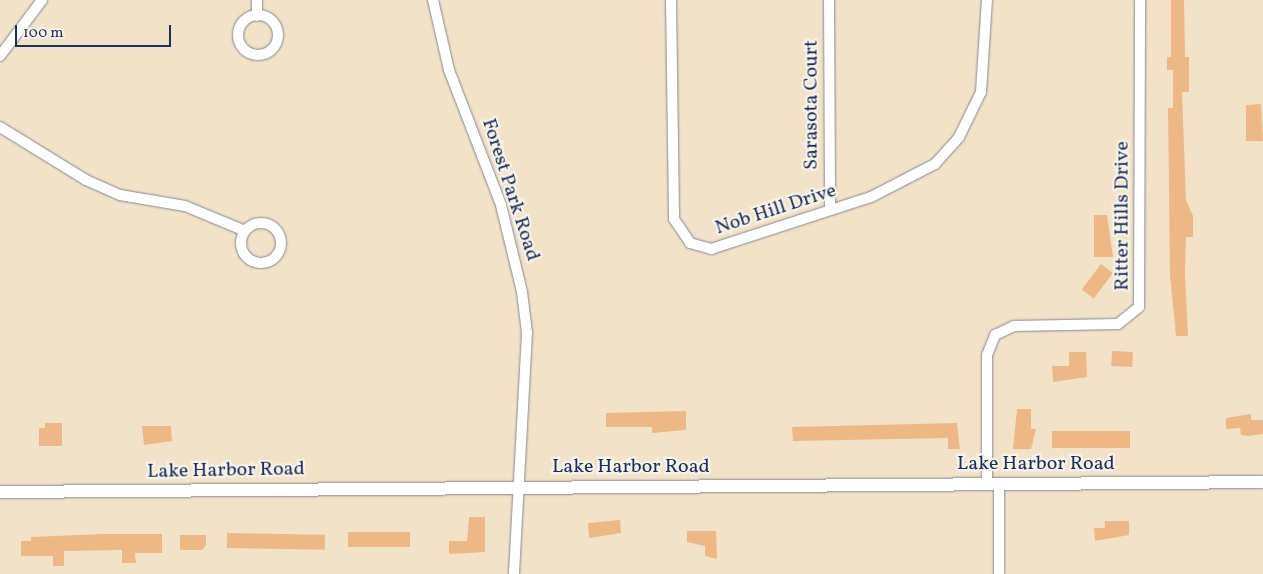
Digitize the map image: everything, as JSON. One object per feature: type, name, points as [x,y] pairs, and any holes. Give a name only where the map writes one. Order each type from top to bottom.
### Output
[{"type":"street","points":[[0,56],[42,0]]},
{"type":"street","points":[[257,0],[258,16]]},
{"type":"street","name":"Forest Park Road","points":[[433,0],[449,70],[501,205],[518,267],[526,333],[522,458],[516,487],[514,574]]},
{"type":"street","name":"Nob Hill Drive","points":[[671,0],[672,204],[677,229],[699,247],[722,249],[912,179],[934,164],[959,137],[984,79],[987,0]]},
{"type":"street","name":"Sarasota Court","points":[[829,0],[830,210]]},
{"type":"street","name":"Ritter Hills Drive","points":[[993,483],[987,356],[995,335],[1014,326],[1118,324],[1139,307],[1140,0]]},
{"type":"street","points":[[0,127],[120,195],[185,206],[245,231]]},
{"type":"street","points":[[257,223],[276,229],[282,242],[278,255],[262,263],[250,259],[241,242],[245,231],[257,223]]},
{"type":"street","name":"Lake Harbor Road","points":[[0,492],[1263,482]]},
{"type":"street","points":[[993,483],[999,574]]},
{"type":"building","points":[[1171,0],[1184,0],[1185,57],[1189,57],[1189,92],[1182,92],[1186,200],[1193,216],[1193,237],[1186,237],[1185,274],[1188,336],[1176,336],[1170,275],[1168,108],[1173,108],[1173,70],[1167,70],[1167,57],[1171,57]]},
{"type":"building","points":[[1261,104],[1263,141],[1246,141],[1246,105]]},
{"type":"building","points":[[1094,215],[1107,215],[1113,257],[1094,257]]},
{"type":"building","points":[[1101,264],[1113,273],[1094,299],[1082,290]]},
{"type":"building","points":[[1112,351],[1133,352],[1132,367],[1111,366]]},
{"type":"building","points":[[1069,352],[1086,352],[1087,377],[1053,382],[1052,366],[1069,366]]},
{"type":"building","points":[[1017,409],[1031,409],[1031,429],[1036,429],[1031,449],[1013,449]]},
{"type":"building","points":[[686,411],[686,430],[652,433],[652,427],[606,427],[606,413]]},
{"type":"building","points":[[1251,414],[1251,420],[1263,420],[1263,434],[1248,436],[1241,435],[1240,428],[1226,429],[1226,418]]},
{"type":"building","points":[[45,423],[62,423],[62,446],[39,446],[39,428],[45,428]]},
{"type":"building","points":[[957,423],[960,449],[948,449],[948,438],[793,441],[792,427]]},
{"type":"building","points":[[142,426],[171,426],[172,441],[144,445]]},
{"type":"building","points":[[1052,431],[1130,431],[1130,448],[1052,448]]},
{"type":"building","points":[[469,517],[485,517],[485,552],[449,554],[449,541],[467,541]]},
{"type":"building","points":[[620,520],[621,533],[589,538],[588,523]]},
{"type":"building","points":[[1105,521],[1129,521],[1129,535],[1095,541],[1094,528],[1105,528]]},
{"type":"building","points":[[687,531],[716,531],[717,559],[705,556],[705,546],[687,542]]},
{"type":"building","points":[[348,532],[410,532],[410,547],[348,547]]},
{"type":"building","points":[[227,533],[325,535],[325,550],[227,548]]},
{"type":"building","points":[[162,534],[162,553],[135,553],[136,563],[122,563],[122,550],[64,551],[64,566],[53,566],[53,556],[21,556],[21,541],[31,541],[31,537]]},
{"type":"building","points":[[180,535],[206,535],[206,545],[202,550],[180,550]]}]
